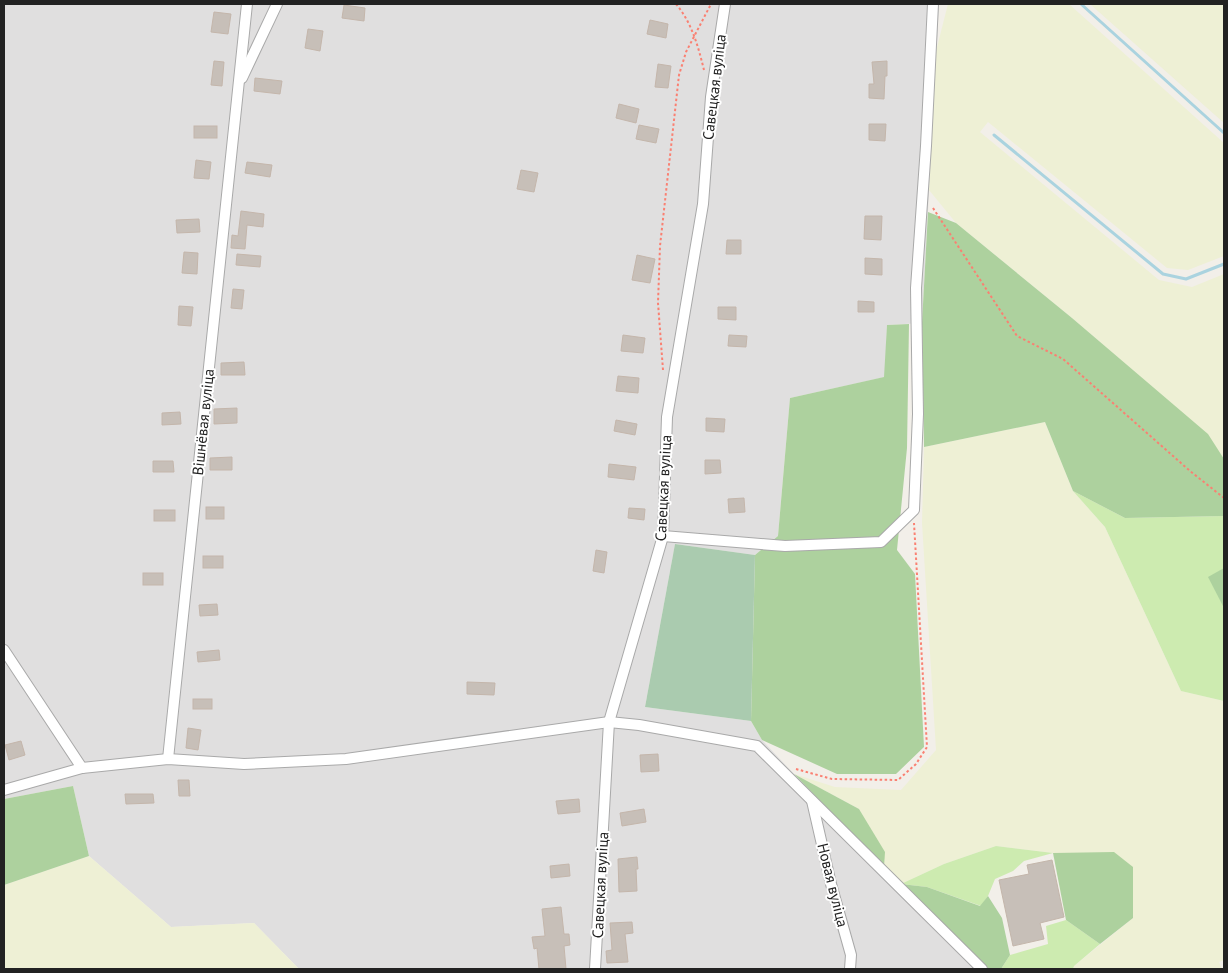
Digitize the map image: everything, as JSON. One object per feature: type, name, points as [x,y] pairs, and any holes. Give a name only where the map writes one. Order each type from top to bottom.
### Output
[{"type":"street","name":"Вішнёвая вуліца","points":[[168,759],[247,4]]},
{"type":"street","name":"Вішнёвая вуліца","points":[[239,84],[276,4]]},
{"type":"street","name":"Савецкая вуліца","points":[[595,969],[609,722],[663,536],[667,417],[703,204],[711,97],[725,4]]},
{"type":"street","points":[[663,536],[785,546],[881,542],[914,510],[918,414],[916,288],[933,4]]},
{"type":"street","points":[[4,650],[82,768]]},
{"type":"street","points":[[4,790],[82,768],[168,759],[244,764],[346,759],[609,722],[639,725],[758,746],[982,969]]},
{"type":"street","name":"Новая вуліца","points":[[812,801],[831,884],[851,955],[850,969]]},
{"type":"path","points":[[676,4],[685,15],[694,35],[705,73]]},
{"type":"path","points":[[663,371],[658,303],[660,237],[679,75],[686,52],[711,4]]},
{"type":"path","points":[[923,194],[1018,336],[1063,359],[1190,471],[1224,498]]},
{"type":"path","points":[[774,763],[832,778],[898,780],[916,764],[927,747],[914,510]]},
{"type":"shaded area","points":[[4,4],[939,4],[922,323],[887,325],[885,377],[790,398],[778,536],[755,555],[675,544],[645,707],[751,721],[762,740],[794,774],[891,874],[989,969],[299,969],[254,923],[171,927],[89,856],[73,786],[4,799]]},
{"type":"green space","points":[[948,4],[1069,4],[1224,143],[1224,256],[1188,270],[1167,268],[988,122],[980,132],[1159,280],[1192,287],[1224,274],[1224,459],[1207,434],[1072,318],[956,223],[929,190],[936,51]]},
{"type":"green space","points":[[1090,4],[1224,4],[1224,123]]},
{"type":"green space","points":[[928,212],[956,223],[1072,318],[1208,434],[1224,459],[1224,516],[1125,518],[1073,491],[1045,422],[924,447],[922,323]]},
{"type":"green space","points":[[909,324],[907,448],[897,550],[915,574],[924,747],[896,774],[837,774],[762,740],[751,721],[755,555],[778,536],[790,398],[884,377],[887,325]]},
{"type":"green space","points":[[1045,422],[1073,491],[1105,527],[1181,691],[1224,701],[1224,960],[1219,962],[1222,969],[1073,969],[1074,966],[1133,918],[1053,853],[996,846],[944,864],[901,884],[884,867],[859,809],[794,774],[835,787],[901,790],[936,750],[922,523],[924,447]]},
{"type":"green space","points":[[1073,491],[1125,518],[1224,516],[1224,701],[1181,691],[1105,527]]},
{"type":"green space","points":[[675,544],[755,555],[751,721],[645,707]]},
{"type":"green space","points":[[1224,568],[1224,608],[1208,577]]},
{"type":"green space","points":[[794,774],[859,809],[885,852],[884,867]]},
{"type":"green space","points":[[73,786],[89,856],[4,885],[4,799]]},
{"type":"green space","points":[[996,846],[1053,853],[1024,861],[1013,871],[995,879],[988,896],[981,906],[927,887],[901,884],[944,864]]},
{"type":"green space","points":[[1114,852],[1133,867],[1133,918],[1100,944],[1066,920],[1053,853]]},
{"type":"green space","points":[[89,856],[171,927],[254,923],[299,969],[4,969],[4,885]]},
{"type":"green space","points":[[901,884],[927,887],[980,906],[988,896],[1002,918],[1010,955],[1001,969],[989,969]]},
{"type":"green space","points":[[1066,920],[1100,944],[1074,966],[1073,969],[1001,969],[1010,955],[1048,944],[1046,926]]},
{"type":"building","points":[[344,5],[365,8],[364,21],[342,18]]},
{"type":"building","points":[[214,12],[231,14],[228,34],[211,32]]},
{"type":"building","points":[[650,20],[668,24],[666,38],[647,34]]},
{"type":"building","points":[[308,29],[323,31],[320,51],[305,48]]},
{"type":"building","points":[[214,61],[224,62],[222,86],[211,85]]},
{"type":"building","points":[[887,61],[884,99],[869,98],[869,84],[874,84],[872,62]]},
{"type":"building","points":[[658,64],[671,66],[668,88],[655,87]]},
{"type":"building","points":[[255,78],[282,81],[280,94],[254,91]]},
{"type":"building","points":[[619,104],[639,109],[636,123],[616,118]]},
{"type":"building","points":[[869,124],[886,124],[885,141],[869,140]]},
{"type":"building","points":[[639,125],[659,129],[656,143],[636,139]]},
{"type":"building","points":[[194,126],[217,126],[217,138],[194,138]]},
{"type":"building","points":[[196,160],[211,162],[209,179],[194,178]]},
{"type":"building","points":[[247,162],[272,165],[270,177],[245,173]]},
{"type":"building","points":[[521,170],[538,173],[534,192],[517,189]]},
{"type":"building","points":[[241,211],[264,214],[263,227],[247,225],[245,249],[231,248],[232,235],[238,236]]},
{"type":"building","points":[[865,216],[882,216],[881,240],[864,239]]},
{"type":"building","points":[[199,219],[200,232],[177,233],[176,220]]},
{"type":"building","points":[[727,240],[741,240],[741,254],[726,254]]},
{"type":"building","points":[[184,252],[198,253],[197,274],[182,273]]},
{"type":"building","points":[[237,254],[261,256],[260,267],[236,265]]},
{"type":"building","points":[[637,255],[655,259],[650,283],[632,280]]},
{"type":"building","points":[[865,258],[882,259],[882,275],[865,274]]},
{"type":"building","points":[[233,289],[244,290],[242,309],[231,308]]},
{"type":"building","points":[[858,301],[874,302],[874,312],[858,312]]},
{"type":"building","points":[[179,306],[193,307],[191,326],[178,325]]},
{"type":"building","points":[[718,307],[736,307],[736,320],[718,319]]},
{"type":"building","points":[[623,335],[645,338],[643,353],[621,351]]},
{"type":"building","points":[[729,335],[747,336],[746,347],[728,346]]},
{"type":"building","points":[[244,362],[245,375],[221,375],[221,363]]},
{"type":"building","points":[[618,376],[639,378],[638,393],[616,391]]},
{"type":"building","points":[[237,408],[237,423],[214,424],[214,409]]},
{"type":"building","points":[[180,412],[181,424],[162,425],[162,413]]},
{"type":"building","points":[[706,418],[725,419],[724,432],[706,431]]},
{"type":"building","points":[[616,420],[637,424],[635,435],[614,431]]},
{"type":"building","points":[[232,457],[232,470],[210,470],[210,458]]},
{"type":"building","points":[[705,460],[720,460],[721,473],[705,474]]},
{"type":"building","points":[[153,461],[173,461],[174,472],[153,472]]},
{"type":"building","points":[[609,464],[636,467],[634,480],[608,477]]},
{"type":"building","points":[[744,498],[745,512],[729,513],[728,499]]},
{"type":"building","points":[[206,507],[224,507],[224,519],[206,519]]},
{"type":"building","points":[[629,508],[645,509],[644,520],[628,518]]},
{"type":"building","points":[[154,510],[175,510],[175,521],[154,521]]},
{"type":"building","points":[[596,550],[607,552],[604,573],[593,571]]},
{"type":"building","points":[[203,556],[223,556],[223,568],[203,568]]},
{"type":"building","points":[[143,573],[163,573],[163,585],[143,585]]},
{"type":"building","points":[[217,604],[218,615],[200,616],[199,605]]},
{"type":"building","points":[[219,650],[220,660],[198,662],[197,652]]},
{"type":"building","points":[[467,682],[495,683],[494,695],[467,694]]},
{"type":"building","points":[[193,699],[212,699],[212,709],[193,709]]},
{"type":"building","points":[[188,728],[201,730],[198,750],[186,748]]},
{"type":"building","points":[[21,741],[25,755],[9,760],[5,745]]},
{"type":"building","points":[[658,754],[659,771],[641,772],[640,755]]},
{"type":"building","points":[[178,780],[189,780],[190,796],[179,796]]},
{"type":"building","points":[[125,794],[153,794],[154,803],[126,804]]},
{"type":"building","points":[[579,799],[580,812],[558,814],[556,801]]},
{"type":"building","points":[[644,809],[646,822],[622,826],[620,813]]},
{"type":"building","points":[[637,857],[637,891],[619,892],[618,859]]},
{"type":"building","points":[[1052,860],[1064,917],[1040,923],[1044,939],[1013,946],[999,880],[1029,874],[1027,865]]},
{"type":"building","points":[[569,864],[570,876],[551,878],[550,866]]},
{"type":"building","points":[[561,907],[564,934],[569,934],[570,945],[564,946],[566,969],[539,969],[537,948],[534,949],[532,937],[545,936],[542,909]]},
{"type":"building","points":[[632,922],[633,933],[625,934],[628,962],[607,963],[606,951],[612,950],[610,923]]},
{"type":"waterway","points":[[1081,4],[1224,133]]},
{"type":"waterway","points":[[994,135],[1163,274],[1186,279],[1224,264]]}]
